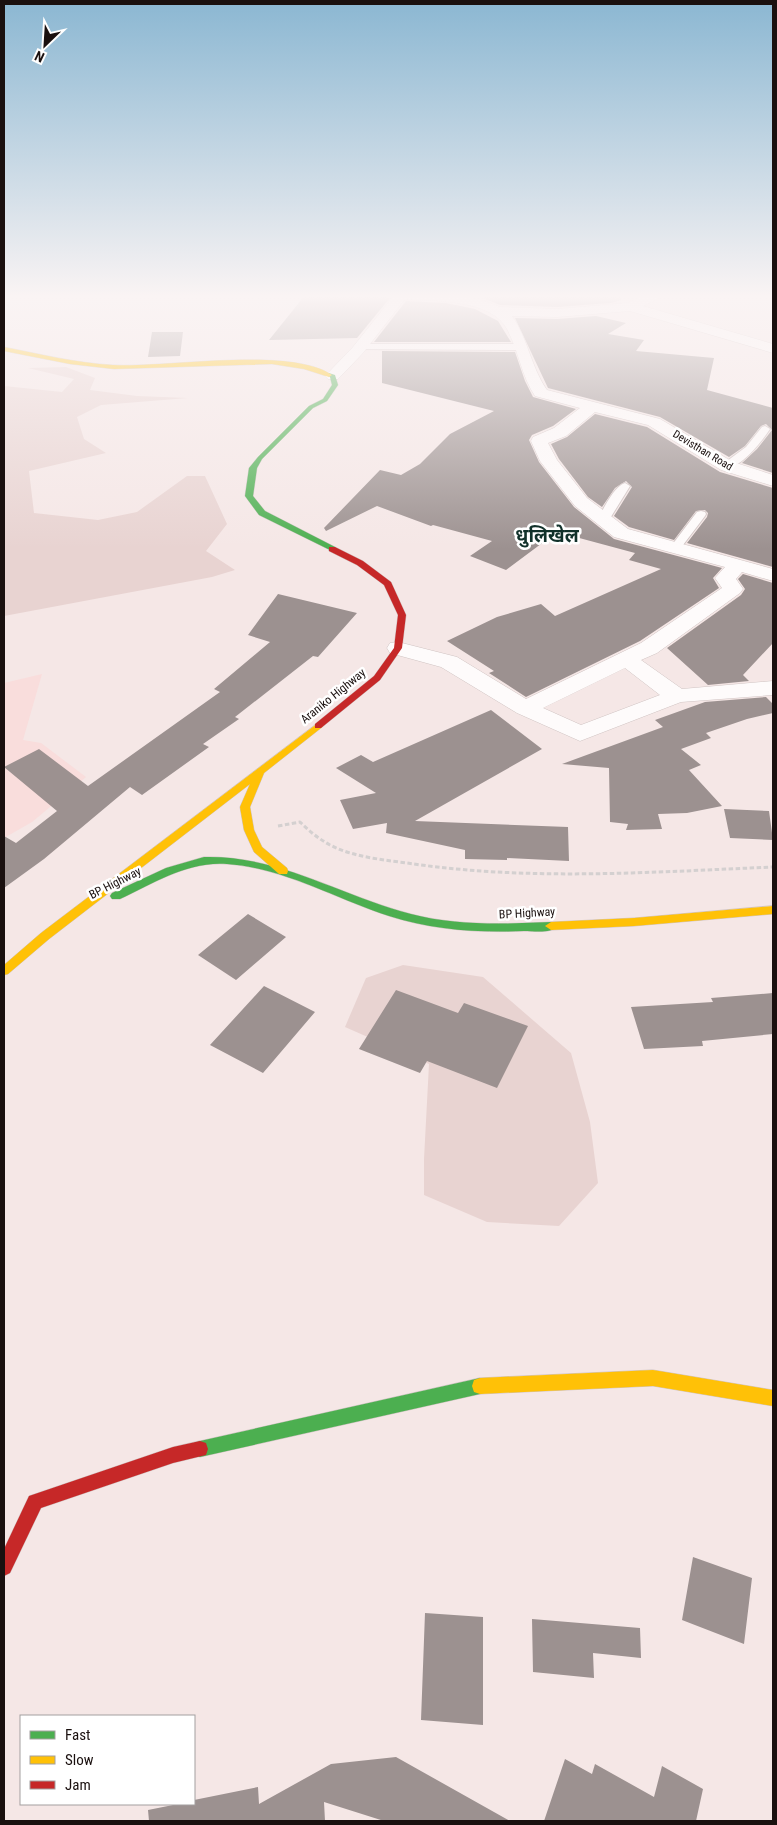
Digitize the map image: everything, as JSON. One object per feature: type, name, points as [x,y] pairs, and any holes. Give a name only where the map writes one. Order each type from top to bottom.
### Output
[{"type":"main road","name":"Araniko Highway","points":[[4,971],[45,936],[343,707],[377,678],[398,648],[402,615],[388,584],[360,563],[262,513],[249,496],[253,468],[260,458],[311,407],[325,400],[332,392],[333,379]]},
{"type":"main road","name":"BP Highway","points":[[259,772],[245,808],[249,830],[258,849],[289,875]]},
{"type":"main road","name":"BP Highway","points":[[45,936],[122,892],[183,866],[205,861],[235,860],[289,875],[394,914],[440,924],[493,928],[634,922],[773,910]]},
{"type":"main road","points":[[4,1567],[35,1502],[173,1455],[474,1386],[653,1378],[773,1398]]},
{"type":"street","name":"Devisthan Road","points":[[531,379],[541,393],[654,422],[727,466],[773,481]]},
{"type":"street","points":[[592,407],[560,432],[538,441],[549,461],[581,502],[621,533],[739,564],[773,575]]},
{"type":"street","points":[[525,708],[649,648],[733,590],[724,578],[739,564]]},
{"type":"street","points":[[398,648],[449,662],[525,708],[580,734],[677,696],[773,688]]},
{"type":"street","points":[[626,659],[677,696]]},
{"type":"lane","points":[[727,466],[750,449],[765,429]]},
{"type":"lane","points":[[603,520],[625,486]]},
{"type":"lane","points":[[676,547],[701,514]]},
{"type":"path","points":[[249,830],[300,822],[330,845],[363,856],[475,873],[566,875],[773,867]]},
{"type":"shaded area","points":[[74,379],[95,379],[90,390],[137,396],[188,398],[101,405],[77,417],[84,439],[106,453],[29,471],[34,513],[98,520],[137,512],[187,476],[205,476],[227,524],[206,551],[235,570],[212,577],[4,616],[4,386],[62,392]]},
{"type":"shaded area","points":[[42,674],[23,740],[41,743],[86,777],[32,822],[4,838],[4,683]]},
{"type":"shaded area","points":[[403,965],[483,977],[571,1053],[590,1122],[598,1183],[559,1226],[487,1222],[424,1195],[429,1064],[345,1027],[366,978]]},
{"type":"building","points":[[382,379],[524,379],[533,397],[576,409],[553,426],[532,435],[529,440],[539,462],[574,507],[614,539],[722,568],[713,578],[719,588],[640,641],[526,697],[489,673],[494,671],[447,641],[497,617],[541,604],[555,616],[661,569],[629,560],[635,553],[557,532],[506,570],[470,556],[492,541],[431,526],[377,506],[326,531],[324,528],[380,470],[401,475],[420,464],[450,434],[494,411],[382,383]]},
{"type":"building","points":[[544,379],[709,379],[707,390],[773,408],[773,473],[742,463],[757,449],[772,430],[766,424],[761,426],[745,446],[729,457],[660,417],[548,388]]},
{"type":"building","points":[[595,414],[647,427],[720,472],[773,488],[773,567],[687,543],[707,517],[708,513],[705,510],[696,511],[674,540],[629,527],[614,516],[632,487],[626,481],[615,488],[602,507],[588,497],[559,459],[551,444],[567,437]]},
{"type":"building","points":[[743,574],[773,583],[773,643],[743,675],[749,681],[708,685],[667,648],[741,595],[745,589],[738,579]]},
{"type":"building","points":[[278,594],[357,613],[318,657],[313,656],[235,717],[239,719],[203,744],[209,747],[142,795],[130,787],[44,859],[4,888],[4,836],[16,843],[57,811],[4,767],[39,749],[88,786],[220,692],[214,689],[270,642],[248,635]]},
{"type":"building","points":[[766,697],[773,704],[773,713],[747,719],[706,733],[711,738],[681,749],[701,765],[689,770],[722,806],[687,813],[658,814],[662,829],[626,830],[628,824],[610,822],[609,768],[562,764],[663,727],[655,720],[705,702]]},
{"type":"building","points":[[491,710],[542,749],[415,821],[568,827],[569,861],[507,858],[507,860],[465,859],[465,850],[386,833],[387,823],[353,829],[340,800],[376,793],[336,768],[361,755],[373,762]]},
{"type":"building","points":[[724,809],[769,811],[773,840],[730,838]]},
{"type":"building","points":[[248,914],[286,937],[236,980],[198,955]]},
{"type":"building","points":[[264,986],[315,1012],[263,1073],[210,1045]]},
{"type":"building","points":[[396,990],[458,1013],[464,1003],[528,1026],[497,1088],[427,1061],[420,1073],[359,1049]]},
{"type":"building","points":[[773,993],[773,1034],[702,1041],[703,1046],[644,1049],[631,1007],[713,1002],[711,998]]},
{"type":"building","points":[[693,1557],[752,1578],[744,1644],[682,1620]]},
{"type":"building","points":[[425,1613],[483,1617],[483,1725],[421,1720]]},
{"type":"building","points":[[532,1619],[640,1628],[641,1658],[593,1653],[594,1678],[533,1672]]},
{"type":"building","points":[[396,1757],[510,1821],[384,1821],[324,1802],[325,1821],[149,1821],[148,1810],[173,1805],[195,1805],[195,1800],[258,1787],[259,1804],[331,1764]]},
{"type":"building","points":[[565,1759],[592,1774],[595,1764],[654,1797],[662,1766],[703,1789],[696,1821],[544,1821]]},
{"type":"traffic: fast","points":[[332,549],[262,513],[249,496],[253,468],[260,458],[311,407],[325,400],[335,385],[334,379]]},
{"type":"traffic: fast","points":[[116,896],[192,863],[226,860],[274,869],[412,919],[471,927],[551,926]]},
{"type":"traffic: fast","points":[[200,1449],[480,1386]]},
{"type":"traffic: slow","points":[[4,971],[45,936],[318,726]]},
{"type":"traffic: slow","points":[[259,773],[245,807],[249,830],[258,849],[283,871]]},
{"type":"traffic: slow","points":[[551,926],[634,922],[773,910]]},
{"type":"traffic: slow","points":[[480,1386],[653,1378],[773,1398]]},
{"type":"traffic: jam","points":[[318,726],[377,678],[398,648],[402,615],[388,584],[360,563],[332,549]]},
{"type":"traffic: jam","points":[[4,1567],[35,1502],[173,1455],[200,1449]]},
{"type":"district","name":"धुलिखेल","points":[[547,535]]}]
